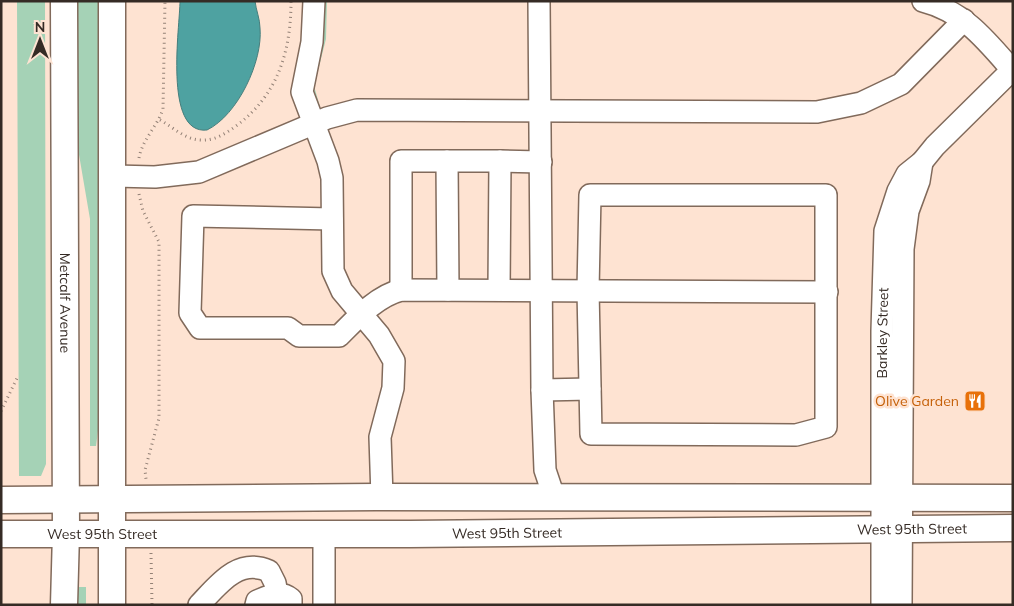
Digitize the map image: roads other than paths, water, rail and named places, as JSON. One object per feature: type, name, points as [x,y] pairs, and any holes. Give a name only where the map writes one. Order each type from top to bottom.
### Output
[{"type":"main road","name":"Metcalf Avenue","points":[[64,1],[66,533],[64,605]]},
{"type":"main road","points":[[112,1],[125,177],[112,499],[112,605]]},
{"type":"main road","points":[[1,500],[382,497],[1013,498]]},
{"type":"main road","points":[[410,534],[428,524],[449,517],[550,512],[554,504],[554,497]]},
{"type":"main road","name":"West 95th Street","points":[[1,534],[410,534],[1013,528]]},
{"type":"street","points":[[314,1],[312,42],[302,92],[312,124],[328,161],[332,178],[332,262],[336,281],[361,316],[379,335],[394,362],[392,388],[380,437],[382,497]]},
{"type":"street","points":[[539,1],[542,390],[545,470],[554,497]]},
{"type":"street","points":[[923,1],[949,10],[964,20],[1012,69]]},
{"type":"street","points":[[125,177],[199,172],[312,124],[357,110],[817,112],[861,103],[901,84],[964,20]]},
{"type":"street","name":"Barkley Street","points":[[901,605],[892,529],[892,497],[904,242],[908,211],[919,181],[922,162],[948,132],[1012,69]]},
{"type":"street","points":[[401,290],[401,161],[541,162]]},
{"type":"street","points":[[447,161],[448,290]]},
{"type":"street","points":[[499,290],[500,161]]},
{"type":"street","points":[[590,195],[826,195],[826,427],[796,436],[591,434],[588,290],[590,195]]},
{"type":"street","points":[[332,219],[193,216],[190,313],[200,328],[288,328],[299,336],[340,336],[390,293],[401,290],[827,292]]},
{"type":"street","points":[[542,390],[590,389]]},
{"type":"street","name":"Barkley Street","points":[[882,605],[892,529]]},
{"type":"street","points":[[324,534],[324,605]]},
{"type":"street","points":[[199,605],[225,577],[241,569],[265,569],[269,571],[281,594]]},
{"type":"street","points":[[219,605],[224,594],[232,585],[242,582],[281,594]]},
{"type":"street","points":[[256,605],[257,601],[281,594]]},
{"type":"water","points":[[180,1],[255,1],[259,18],[260,41],[253,71],[238,100],[229,112],[218,123],[207,130],[193,127],[184,115],[179,98],[177,54]]},
{"type":"place","name":"Olive Garden","points":[[975,401]]}]
